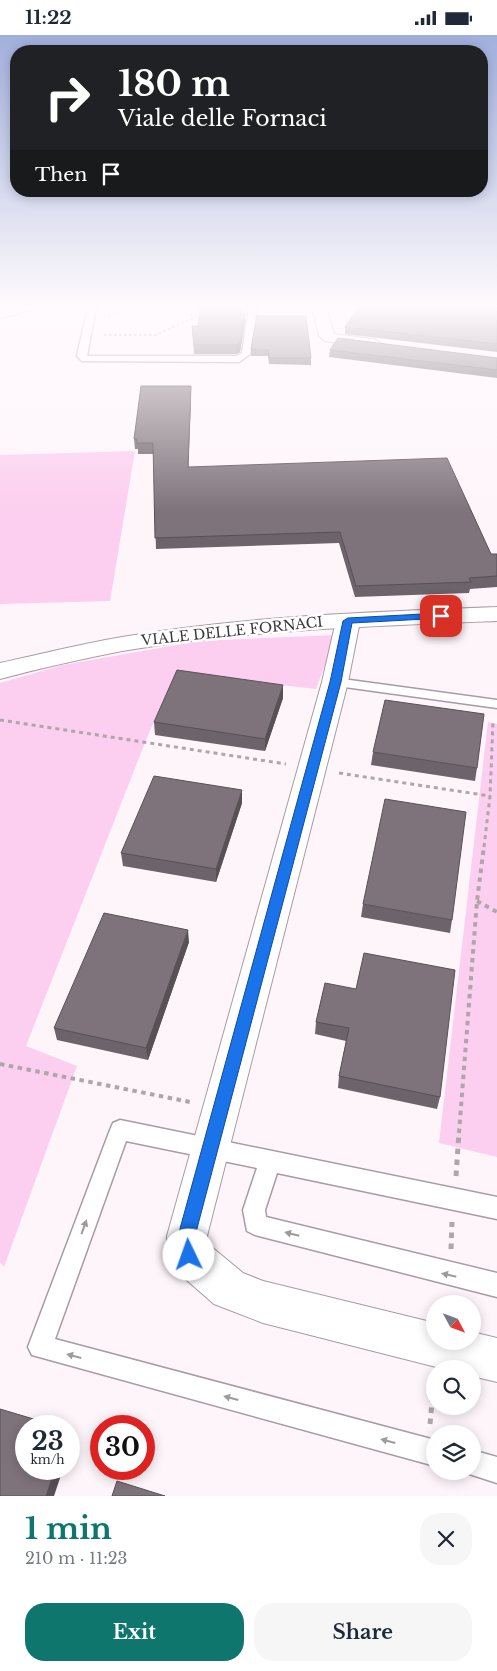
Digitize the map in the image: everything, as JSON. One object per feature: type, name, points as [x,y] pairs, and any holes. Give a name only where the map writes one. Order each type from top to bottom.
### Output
[{"type":"street","name":"VIALE DELLE FORNACI","points":[[0,671],[52,657],[156,637],[286,623],[497,614]]},
{"type":"street","points":[[348,621],[336,682],[186,1236],[189,1255],[229,1289],[263,1302],[497,1360]]},
{"type":"lane","points":[[336,682],[496,704]]},
{"type":"lane","points":[[426,1451],[40,1347],[120,1130],[210,1147],[497,1208]]},
{"type":"lane","points":[[270,1160],[254,1210],[255,1223],[263,1227],[449,1275],[497,1285]]},
{"type":"lane","points":[[481,1466],[497,1470]]},
{"type":"path","points":[[449,1275],[477,901],[490,796],[493,721],[496,704]]},
{"type":"path","points":[[0,720],[490,796]]},
{"type":"path","points":[[477,901],[497,912]]},
{"type":"path","points":[[0,1064],[220,1108]]},
{"type":"shaded area","points":[[135,451],[110,601],[0,604],[0,455]]},
{"type":"shaded area","points":[[336,635],[316,689],[176,673],[148,735],[26,1046],[77,1066],[4,1267],[0,1262],[0,683],[63,665],[199,641]]},
{"type":"shaded area","points":[[488,722],[497,724],[497,1157],[439,1143]]},
{"type":"building","points":[[141,386],[191,386],[188,467],[447,458],[491,554],[497,554],[497,576],[469,578],[471,582],[356,586],[340,532],[155,538],[153,443],[137,443],[137,439],[134,439]]},
{"type":"building","points":[[177,670],[283,685],[265,739],[154,722]]},
{"type":"building","points":[[385,700],[484,714],[477,768],[373,752]]},
{"type":"building","points":[[154,776],[242,790],[216,869],[121,853]]},
{"type":"building","points":[[385,799],[466,812],[452,920],[363,904]]},
{"type":"building","points":[[104,913],[188,930],[146,1048],[54,1028]]},
{"type":"building","points":[[364,953],[455,970],[440,1097],[339,1076],[349,1028],[316,1022],[325,983],[356,989]]},
{"type":"building","points":[[0,1409],[20,1415],[15,1415],[15,1480],[51,1480],[46,1496],[0,1496]]},
{"type":"building","points":[[117,1481],[165,1496],[112,1496]]},
{"type":"route","points":[[189,1255],[186,1236],[336,682],[348,621],[441,616]]}]
